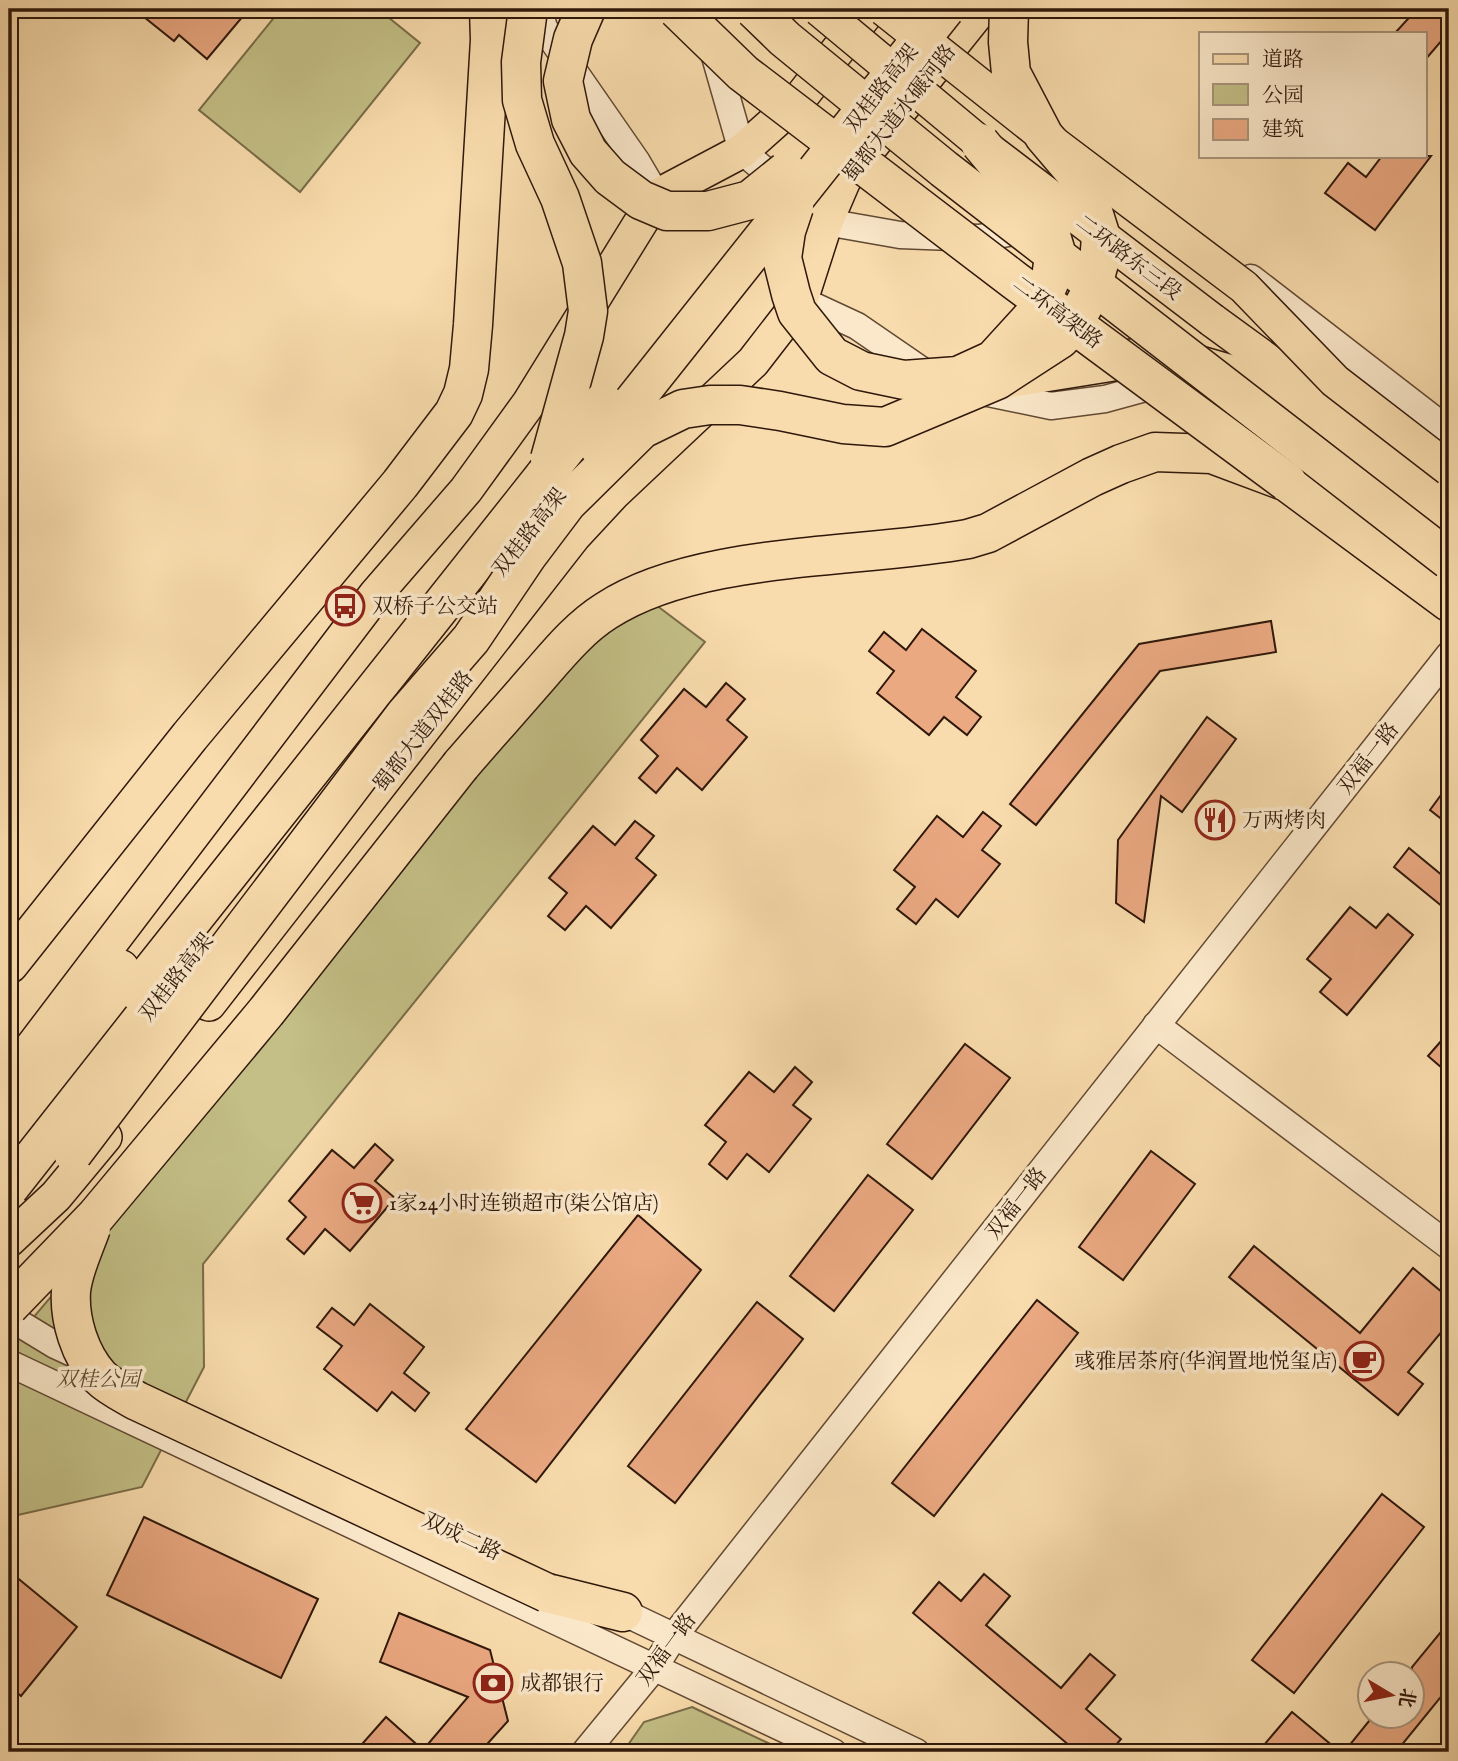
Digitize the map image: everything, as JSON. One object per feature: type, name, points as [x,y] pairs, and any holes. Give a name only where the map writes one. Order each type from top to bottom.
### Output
[{"type":"highway","points":[[9,964],[190,736],[400,484],[454,413],[463,394],[469,369],[474,325],[490,40],[489,9]]},
{"type":"highway","points":[[471,639],[557,485],[588,312],[582,262],[560,198],[535,144],[522,100],[521,62],[528,9]]},
{"type":"highway","points":[[586,9],[573,39],[564,81],[571,118],[588,152],[610,177],[641,200],[667,211],[708,211],[750,200],[792,183],[782,258],[797,312],[832,356],[861,371],[904,380],[958,376],[993,360],[1036,313],[1051,278],[1055,249],[1048,225],[980,143]]},
{"type":"highway","name":"二环高架路","points":[[677,9],[743,73],[1014,280],[1449,602]]},
{"type":"highway","name":"二环高架路","points":[[754,9],[785,39],[944,169],[1449,560]]},
{"type":"highway","name":"双桂路高架","points":[[9,1188],[792,183],[915,9]]},
{"type":"highway","name":"双桂路高架","points":[[792,183],[945,9]]},
{"type":"highway","points":[[14,1088],[460,556],[557,485],[642,429],[683,409],[710,405],[740,405],[843,424],[885,427],[997,380],[1060,339],[1073,325],[1091,292],[1099,263],[1101,237],[1084,183],[1044,136],[1011,73],[1009,9]]},
{"type":"highway","points":[[997,380],[1160,354],[1250,380],[1449,520]]},
{"type":"highway","points":[[73,1153],[405,715],[471,639],[527,556],[567,503],[642,429]]},
{"type":"highway","points":[[9,1306],[96,1216],[266,1012],[461,765],[571,639],[606,611],[649,590],[709,573],[968,539],[988,533],[1092,477],[1155,452],[1212,454],[1287,482]]},
{"type":"highway","name":"双桂路高架","points":[[9,1151],[557,485]]},
{"type":"highway","points":[[96,1216],[71,1290],[72,1314],[77,1335],[88,1360],[101,1378],[137,1401],[547,1594],[623,1612]]},
{"type":"main road","name":"二环路东三段","points":[[819,9],[980,143],[1212,320],[1449,493]]},
{"type":"main road","points":[[14,1088],[273,727],[376,594],[466,490],[535,394],[657,196],[742,151],[798,101],[870,9]]},
{"type":"main road","points":[[884,9],[1044,136],[1244,287],[1335,382],[1449,469]]},
{"type":"main road","name":"蜀都大道水碾河路","points":[[826,222],[844,180],[981,9]]},
{"type":"main road","name":"蜀都大道双桂路","points":[[9,1240],[55,1196],[105,1137],[574,536],[632,476],[753,362],[801,300],[826,222]]},
{"type":"main road","points":[[535,394],[632,476]]},
{"type":"main road","points":[[9,1229],[73,1153]]},
{"type":"street","points":[[539,9],[544,28],[638,162],[657,196]]},
{"type":"street","points":[[702,9],[742,151],[826,222],[900,235],[979,238],[1129,212],[1174,219],[1449,431]]},
{"type":"street","points":[[801,300],[857,326],[940,383],[1051,406],[1105,399],[1149,387],[1256,405],[1318,445],[1449,541]]},
{"type":"street","name":"双福一路","points":[[585,1752],[654,1668],[674,1636],[1449,655]]},
{"type":"street","points":[[1156,1026],[1449,1246]]},
{"type":"street","name":"双成二路","points":[[9,1317],[55,1345],[916,1752]]},
{"type":"street","name":"双成二路","points":[[9,1363],[833,1752]]},
{"type":"green space","points":[[281,9],[378,9],[420,43],[300,192],[199,110]]},
{"type":"green space","name":"双桂公园","points":[[656,605],[705,642],[203,1264],[204,1367],[142,1487],[9,1517],[9,1346],[101,1238],[551,684],[595,638]]},
{"type":"green space","points":[[692,1707],[787,1752],[623,1752],[644,1722]]},
{"type":"building","points":[[134,9],[249,9],[207,59],[179,35],[174,41]]},
{"type":"building","points":[[1417,9],[1449,9],[1449,32],[1426,59],[1426,32],[1396,32]]},
{"type":"building","points":[[1431,156],[1375,230],[1325,193],[1348,163],[1366,177],[1380,158]]},
{"type":"building","points":[[1271,621],[1276,652],[1160,671],[1036,825],[1010,804],[1139,644]]},
{"type":"building","points":[[922,629],[976,671],[956,697],[981,717],[967,735],[944,717],[929,735],[877,693],[894,671],[869,651],[884,632],[906,650]]},
{"type":"building","points":[[726,683],[745,699],[727,720],[747,737],[702,790],[677,768],[656,793],[639,778],[658,756],[641,740],[684,689],[706,707]]},
{"type":"building","points":[[1207,717],[1236,739],[1182,812],[1161,796],[1144,922],[1116,903],[1118,840]]},
{"type":"building","points":[[1449,784],[1449,825],[1430,810]]},
{"type":"building","points":[[983,812],[1001,826],[982,850],[1000,864],[958,917],[936,899],[916,924],[897,909],[915,887],[894,870],[937,816],[963,837]]},
{"type":"building","points":[[635,821],[654,836],[636,858],[656,875],[611,928],[586,906],[565,930],[548,916],[567,893],[549,878],[593,826],[615,845]]},
{"type":"building","points":[[1409,848],[1449,881],[1449,912],[1394,867]]},
{"type":"building","points":[[1350,907],[1376,928],[1388,914],[1413,935],[1347,1015],[1320,992],[1331,979],[1307,959]]},
{"type":"building","points":[[1449,1032],[1449,1074],[1428,1056]]},
{"type":"building","points":[[965,1044],[1010,1078],[932,1179],[887,1144]]},
{"type":"building","points":[[795,1067],[812,1082],[793,1105],[811,1119],[769,1172],[747,1154],[727,1179],[709,1164],[726,1142],[705,1125],[749,1072],[774,1092]]},
{"type":"building","points":[[375,1144],[393,1160],[375,1181],[395,1198],[350,1251],[325,1229],[304,1254],[287,1239],[306,1217],[289,1201],[332,1150],[354,1168]]},
{"type":"building","points":[[1151,1151],[1195,1184],[1123,1280],[1079,1247]]},
{"type":"building","points":[[868,1175],[913,1210],[834,1311],[790,1276]]},
{"type":"building","points":[[638,1215],[701,1270],[536,1482],[466,1429]]},
{"type":"building","points":[[1254,1246],[1360,1333],[1413,1268],[1449,1298],[1449,1323],[1408,1372],[1423,1384],[1398,1415],[1229,1277]]},
{"type":"building","points":[[1037,1300],[1078,1333],[934,1516],[892,1483]]},
{"type":"building","points":[[757,1302],[803,1339],[675,1503],[628,1466]]},
{"type":"building","points":[[370,1304],[424,1347],[404,1373],[429,1393],[415,1411],[392,1392],[377,1411],[324,1369],[342,1346],[317,1327],[332,1308],[354,1325]]},
{"type":"building","points":[[1382,1494],[1424,1527],[1294,1693],[1252,1660]]},
{"type":"building","points":[[144,1517],[318,1599],[281,1678],[107,1595]]},
{"type":"building","points":[[9,1571],[77,1627],[21,1696],[9,1686]]},
{"type":"building","points":[[984,1574],[1010,1596],[986,1625],[1061,1688],[1090,1654],[1115,1675],[1086,1709],[1121,1739],[1110,1752],[1077,1752],[913,1613],[939,1582],[961,1601]]},
{"type":"building","points":[[399,1613],[490,1650],[508,1721],[480,1752],[355,1752],[386,1717],[423,1750],[468,1697],[380,1662]]},
{"type":"building","points":[[1449,1622],[1449,1687],[1426,1715],[1426,1660],[1418,1660]]},
{"type":"building","points":[[1292,1712],[1340,1752],[1258,1752]]},
{"type":"building","points":[[1362,1730],[1414,1730],[1396,1752],[1344,1752]]},
{"type":"place","name":"双桥子公交站","points":[[345,606]]},
{"type":"place","name":"万两烤肉","points":[[1215,820]]},
{"type":"place","name":"1家24小时连锁超市(柒公馆店)","points":[[362,1203]]},
{"type":"place","name":"彧雅居茶府(华润置地悦玺店)","points":[[1364,1361]]},
{"type":"place","name":"成都银行","points":[[493,1683]]}]
